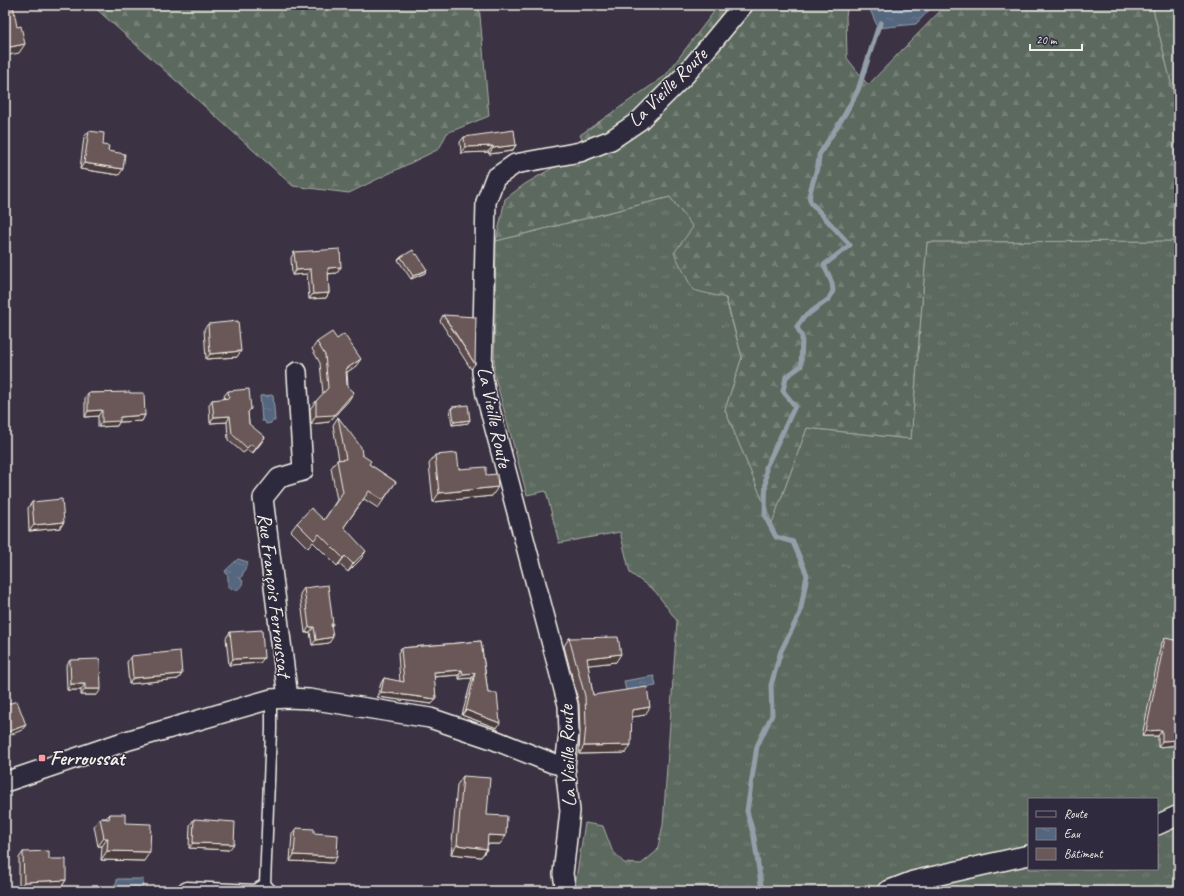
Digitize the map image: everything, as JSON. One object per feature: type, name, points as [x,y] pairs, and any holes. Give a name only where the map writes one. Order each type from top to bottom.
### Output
[{"type":"street","name":"La Vieille Route","points":[[566,891],[563,874],[570,811],[565,766],[569,733],[568,705],[486,395],[482,372],[486,202],[495,178],[515,164],[580,152],[611,140],[639,121],[686,74],[743,5]]},
{"type":"street","name":"Rue François Ferroussat","points":[[279,698],[263,498],[279,478],[303,471],[297,372]]},
{"type":"street","name":"Rue François Ferroussat","points":[[5,782],[126,741],[279,698],[309,699],[430,718],[492,739],[552,763],[565,766]]},
{"type":"street","points":[[1158,825],[1179,816]]},
{"type":"street","points":[[887,891],[913,881],[1028,855]]},
{"type":"lane","points":[[179,891],[187,887],[255,890],[267,889],[271,730],[279,698]]},
{"type":"green space","points":[[92,5],[479,5],[489,116],[447,133],[439,149],[349,193],[293,186]]},
{"type":"green space","points":[[719,5],[848,5],[846,16],[847,58],[868,85],[946,5],[1152,5],[1179,116],[1179,241],[927,242],[911,439],[807,428],[772,523],[725,410],[742,357],[726,298],[693,290],[674,253],[693,227],[670,197],[496,241],[505,199],[525,184],[554,167],[591,159],[580,135],[665,76]]},
{"type":"green space","points":[[1152,5],[1179,5],[1179,116]]},
{"type":"green space","points":[[670,197],[693,227],[693,289],[725,297],[742,357],[725,410],[772,522],[807,428],[911,439],[927,242],[1179,241],[1179,891],[574,891],[585,823],[603,826],[612,850],[624,863],[641,864],[657,851],[663,825],[677,621],[655,591],[630,573],[620,532],[559,543],[546,491],[527,495],[494,373],[496,241]]},
{"type":"water","points":[[868,5],[934,5],[916,24],[878,28]]},
{"type":"water","points":[[273,395],[275,421],[266,424],[265,421],[262,421],[260,396]]},
{"type":"water","points":[[238,559],[248,562],[241,578],[243,581],[242,584],[235,590],[228,587],[228,577],[225,571]]},
{"type":"water","points":[[654,676],[656,686],[626,691],[624,681]]},
{"type":"water","points":[[117,879],[143,879],[143,891],[117,891],[115,884]]},
{"type":"building","points":[[5,5],[13,5],[17,27],[21,26],[25,44],[5,48]]},
{"type":"building","points":[[514,130],[516,145],[493,148],[493,146],[465,147],[464,137]]},
{"type":"building","points":[[89,131],[104,133],[103,145],[109,146],[108,151],[125,154],[123,169],[84,163]]},
{"type":"building","points":[[340,249],[341,267],[328,268],[329,293],[313,294],[311,269],[296,270],[294,252]]},
{"type":"building","points":[[413,250],[427,270],[413,276],[401,257]]},
{"type":"building","points":[[443,315],[476,317],[475,364],[454,331]]},
{"type":"building","points":[[238,321],[241,351],[210,354],[208,324]]},
{"type":"building","points":[[332,332],[337,339],[344,334],[361,359],[346,369],[347,386],[354,392],[334,415],[316,416],[316,401],[328,388],[325,355],[317,342]]},
{"type":"building","points":[[249,389],[251,409],[248,412],[249,424],[265,437],[256,448],[251,444],[247,448],[232,434],[230,416],[214,417],[212,400],[229,398],[228,391]]},
{"type":"building","points":[[88,393],[144,393],[145,415],[120,417],[120,421],[102,422],[102,410],[88,411]]},
{"type":"building","points":[[468,405],[470,420],[454,422],[452,407]]},
{"type":"building","points":[[338,417],[361,447],[362,455],[371,461],[369,464],[396,482],[383,500],[369,491],[344,527],[366,551],[353,564],[345,556],[343,558],[319,534],[314,540],[297,523],[311,508],[324,520],[343,492],[337,460],[346,459]]},
{"type":"building","points":[[457,453],[459,469],[486,467],[486,475],[497,474],[498,487],[439,493],[435,455]]},
{"type":"building","points":[[62,499],[64,522],[34,525],[32,502]]},
{"type":"building","points":[[328,585],[333,624],[331,624],[333,637],[316,640],[314,627],[309,627],[304,588]]},
{"type":"building","points":[[262,630],[264,658],[233,659],[230,632]]},
{"type":"building","points":[[618,637],[621,654],[587,658],[593,695],[647,687],[650,707],[632,710],[631,745],[584,746],[586,725],[585,696],[569,638]]},
{"type":"building","points":[[1165,638],[1179,641],[1179,681],[1176,697],[1179,697],[1179,704],[1176,713],[1179,712],[1179,740],[1162,741],[1162,730],[1146,731]]},
{"type":"building","points":[[481,641],[488,693],[497,693],[500,723],[466,710],[475,673],[463,674],[462,670],[434,672],[436,699],[381,692],[384,678],[404,682],[401,648]]},
{"type":"building","points":[[180,651],[182,674],[133,678],[131,656]]},
{"type":"building","points":[[100,659],[101,689],[85,689],[85,684],[71,684],[70,660]]},
{"type":"building","points":[[17,701],[26,725],[5,733],[5,705]]},
{"type":"building","points":[[463,776],[490,778],[487,815],[507,816],[506,836],[488,835],[487,849],[457,845]]},
{"type":"building","points":[[110,814],[125,814],[125,823],[151,824],[150,852],[107,851],[108,838],[104,838],[100,818],[109,819]]},
{"type":"building","points":[[194,819],[235,822],[234,844],[193,843]]},
{"type":"building","points":[[296,828],[314,829],[314,833],[338,835],[337,857],[294,855]]},
{"type":"building","points":[[49,851],[49,859],[66,859],[66,880],[24,882],[23,852]]},
{"type":"waterway","points":[[762,891],[754,837],[747,811],[757,746],[772,715],[771,685],[781,651],[800,613],[807,575],[793,542],[776,537],[765,516],[766,467],[795,406],[783,391],[786,377],[801,366],[802,337],[797,327],[804,317],[829,299],[833,291],[832,283],[824,265],[850,245],[810,202],[810,191],[818,166],[819,155],[845,114],[858,90],[878,28],[881,23]]},
{"type":"place","name":"Ferroussat","points":[[42,758]]}]
